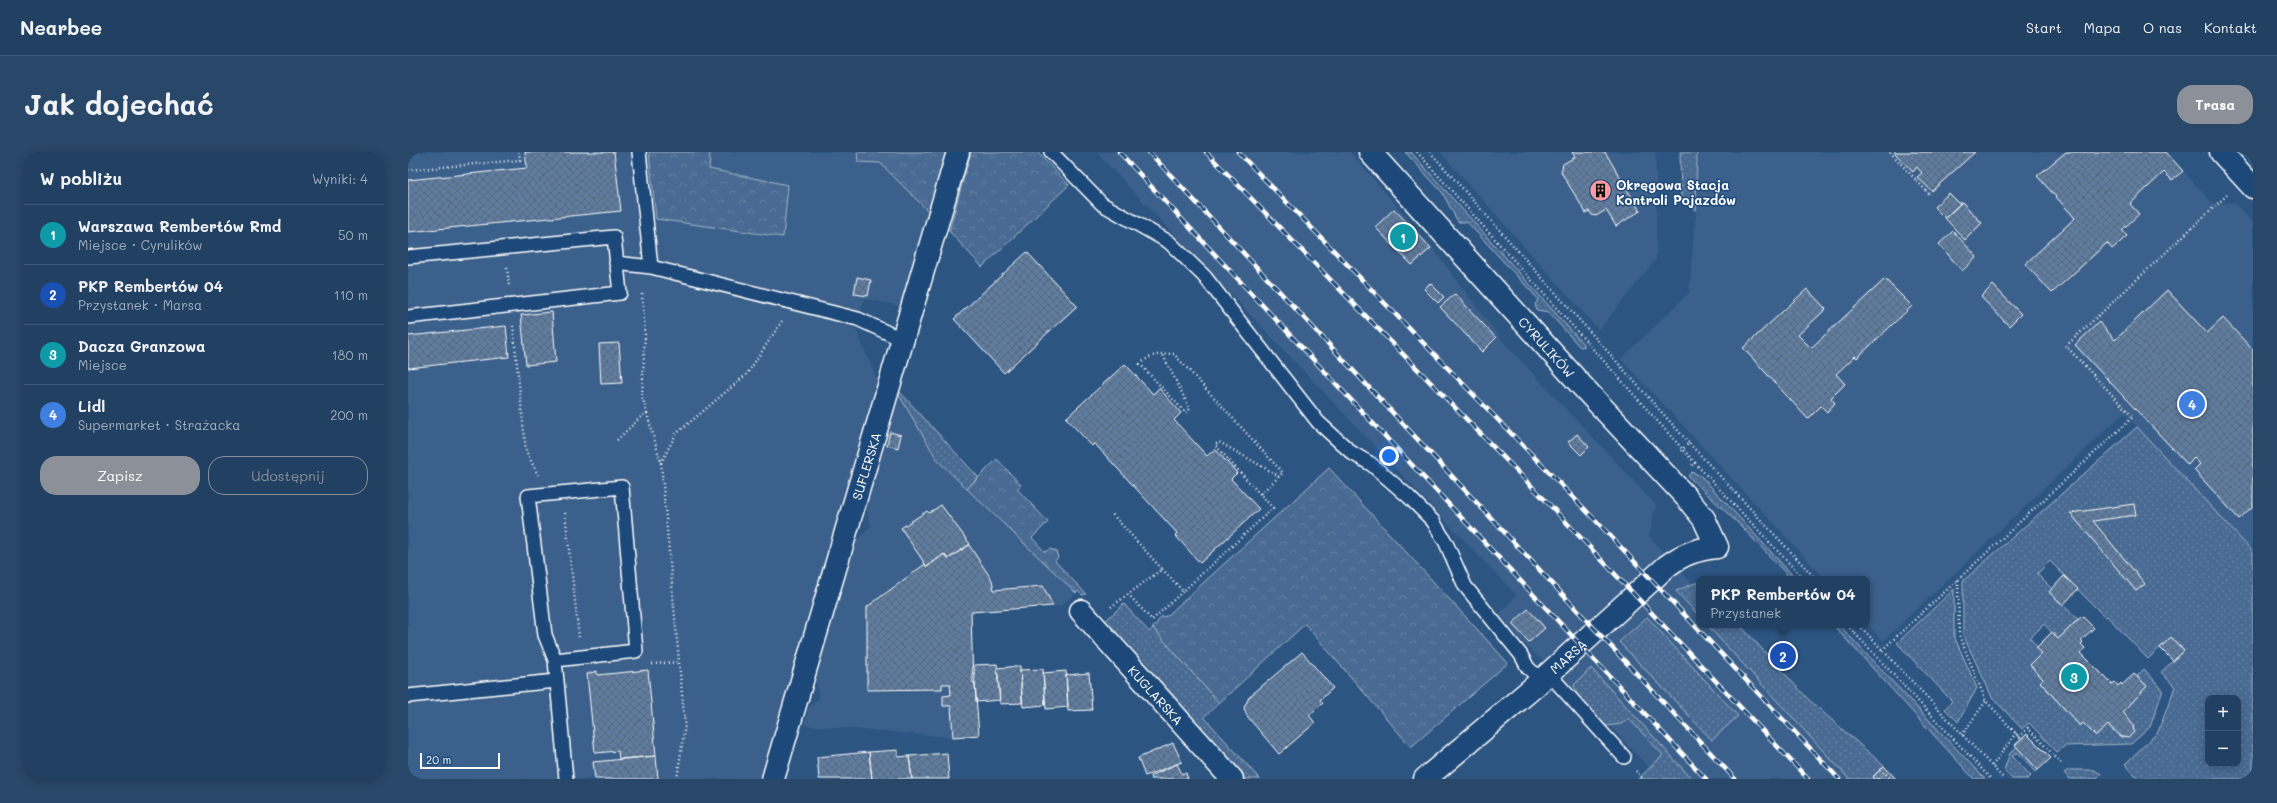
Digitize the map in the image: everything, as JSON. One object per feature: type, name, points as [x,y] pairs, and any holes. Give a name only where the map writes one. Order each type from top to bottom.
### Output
[{"type":"street","name":"SUFLERSKA","points":[[773,779],[958,152]]},
{"type":"street","name":"CYRULIKÓW","points":[[1370,152],[1704,519],[1717,547]]},
{"type":"street","points":[[2221,152],[2243,189]]},
{"type":"street","name":"MARSA","points":[[1425,779],[1545,677],[1678,558],[1699,549],[1717,547]]},
{"type":"street","name":"KUGLARSKA","points":[[1081,611],[1232,779]]},
{"type":"lane","points":[[639,152],[652,267]]},
{"type":"lane","points":[[1051,152],[1102,204],[1123,218],[1152,231],[1169,242],[1186,258],[1226,302],[1318,422],[1352,453],[1370,464],[1409,497],[1433,521],[1446,542],[1465,586],[1521,656],[1528,668],[1545,677],[1624,757]]},
{"type":"lane","points":[[408,257],[614,236],[620,293],[408,317]]},
{"type":"lane","points":[[616,263],[652,267],[858,319],[903,340]]},
{"type":"lane","points":[[555,660],[636,651],[622,487],[528,496],[545,635],[555,660],[566,779]]},
{"type":"lane","points":[[408,696],[556,681]]},
{"type":"path","points":[[408,170],[478,161],[520,160],[519,152]]},
{"type":"path","points":[[1417,152],[1539,287],[1682,450],[1801,576]]},
{"type":"path","points":[[1430,152],[1689,443],[1813,576]]},
{"type":"path","points":[[1890,152],[1930,195]]},
{"type":"path","points":[[1882,650],[2133,417],[2066,346],[2212,207],[2243,189]]},
{"type":"path","points":[[505,247],[526,451],[538,476]]},
{"type":"path","points":[[642,288],[645,332],[642,396],[645,413],[661,463],[685,724],[677,779]]},
{"type":"path","points":[[661,463],[676,434],[747,374],[787,313],[787,300]]},
{"type":"path","points":[[1162,354],[1190,409],[1186,413],[1140,364],[1145,359],[1162,354],[1174,354],[1284,473],[1260,494]]},
{"type":"path","points":[[617,440],[645,413]]},
{"type":"path","points":[[1128,594],[1152,620],[1273,508],[1215,445],[1219,442],[1280,476]]},
{"type":"path","points":[[1666,476],[1682,450],[1689,443]]},
{"type":"path","points":[[1666,476],[1695,463]]},
{"type":"path","points":[[565,510],[580,644]]},
{"type":"path","points":[[1112,514],[1183,591]]},
{"type":"path","points":[[1108,604],[1112,608],[1162,569]]},
{"type":"path","points":[[1958,580],[1959,635],[1986,701],[2020,738],[2028,728],[2061,763]]},
{"type":"path","points":[[1850,628],[1991,779]]},
{"type":"path","points":[[1862,628],[2004,779]]},
{"type":"path","points":[[647,665],[679,662]]},
{"type":"path","points":[[1962,735],[1986,701]]},
{"type":"path","points":[[1992,766],[2016,734]]},
{"type":"path","points":[[1878,779],[1884,772],[1891,779]]},
{"type":"shaded area","points":[[408,152],[947,152],[902,306],[864,299],[856,329],[878,382],[760,779],[408,779]]},
{"type":"shaded area","points":[[1096,152],[1350,152],[1432,247],[1499,337],[1656,505],[1649,536],[1696,588],[1696,628],[1734,628],[1875,779],[1659,779],[1578,692],[1528,648],[1498,616],[1516,595]]},
{"type":"shaded area","points":[[1440,152],[1656,152],[1656,259],[1599,330]]},
{"type":"shaded area","points":[[1697,152],[2166,152],[2212,203],[2234,203],[2253,223],[2253,552],[2124,413],[1883,641],[1870,627],[1870,576],[1822,576],[1621,359],[1689,293],[1696,211]]},
{"type":"shaded area","points":[[899,395],[938,461],[1076,593],[1061,606],[971,612],[973,683],[975,683],[979,735],[953,737],[804,725],[809,707],[819,699],[816,676],[856,541],[871,526],[866,506]]},
{"type":"green space","points":[[649,152],[710,152],[709,169],[788,185],[783,237],[656,219]]},
{"type":"green space","points":[[857,152],[947,152],[929,212],[880,163],[858,162]]},
{"type":"green space","points":[[971,152],[1037,152],[1069,185],[982,267],[949,231]]},
{"type":"green space","points":[[1405,152],[1411,152],[1585,346],[1580,347],[1548,312],[1537,310],[1535,305],[1538,299],[1467,222],[1458,222],[1442,192]]},
{"type":"green space","points":[[1680,152],[1697,152],[1696,211],[1681,198]]},
{"type":"green space","points":[[900,392],[978,477],[967,489],[938,461],[899,395]]},
{"type":"green space","points":[[2137,427],[2253,552],[2253,779],[2139,779],[2125,764],[2158,732],[2175,687],[2161,672],[2184,651],[2171,637],[2148,659],[2107,616],[2105,617],[2050,561],[2037,574],[2052,589],[2049,592],[2078,619],[2058,639],[2044,624],[2030,638],[2042,653],[2030,665],[2043,679],[2040,682],[2079,725],[2083,723],[2096,736],[2108,725],[2113,731],[2115,729],[2128,738],[2134,732],[2133,725],[2123,712],[2147,686],[2137,676],[2144,669],[2163,690],[2150,727],[2131,744],[2065,746],[2057,752],[2029,723],[2022,729],[1992,697],[1963,635],[1963,581]]},
{"type":"green space","points":[[997,459],[1021,485],[1017,489],[1048,522],[1032,538],[1045,552],[1050,549],[1056,551],[1058,557],[1055,561],[1086,594],[1082,595],[1078,591],[1076,593],[967,489]]},
{"type":"green space","points":[[1329,468],[1508,663],[1411,747],[1305,624],[1219,703],[1153,628],[1161,617],[1167,616]]},
{"type":"green space","points":[[1692,472],[1701,476],[1793,576],[1788,576],[1742,527],[1688,476]]},
{"type":"green space","points":[[1696,583],[1696,613],[1676,591]]},
{"type":"green space","points":[[1954,589],[1954,636],[1977,688],[1958,722],[1945,709],[1952,701],[1897,643]]},
{"type":"green space","points":[[1124,604],[1149,632],[1153,628],[1219,703],[1204,717],[1260,779],[1243,779],[1157,685],[1105,621]]},
{"type":"green space","points":[[1647,617],[1738,716],[1712,740],[1619,642]]},
{"type":"green space","points":[[1710,628],[1743,628],[1808,699],[1884,766],[1873,776],[1875,779],[1849,779]]},
{"type":"green space","points":[[1836,628],[1842,628],[1985,779],[1974,779]]},
{"type":"green space","points":[[1591,668],[1692,779],[1638,779],[1663,755],[1629,719],[1621,724],[1606,726],[1578,698],[1574,685]]},
{"type":"green space","points":[[2017,747],[2038,770],[2036,772],[2017,752],[2012,756],[2031,776],[2028,779],[2012,779],[2004,770],[2010,753]]},
{"type":"green space","points":[[2069,770],[2094,770],[2101,774],[2096,779],[2070,779],[2064,773]]},
{"type":"building","points":[[525,152],[614,152],[621,211],[408,232],[408,180],[527,168]]},
{"type":"building","name":"Okręgowa Stacja Kontroli Pojazdów","points":[[1572,152],[1605,152],[1640,211],[1616,226],[1606,210],[1596,216],[1592,215],[1589,211],[1586,213],[1561,172],[1563,164],[1575,157]]},
{"type":"building","points":[[1894,152],[1975,152],[1932,191],[1917,177],[1922,173],[1917,167],[1913,172]]},
{"type":"building","points":[[2066,152],[2166,152],[2183,171],[2172,180],[2164,172],[2130,204],[2139,214],[2122,230],[2127,236],[2112,249],[2107,243],[2052,293],[2025,264],[2075,218],[2037,176]]},
{"type":"building","points":[[1949,193],[1960,204],[1945,218],[1934,207]]},
{"type":"building","points":[[1962,202],[1982,223],[1965,240],[1945,218]]},
{"type":"building","points":[[1394,209],[1431,248],[1412,265],[1375,227]]},
{"type":"building","points":[[1953,231],[1977,257],[1962,271],[1939,244]]},
{"type":"building","points":[[1027,252],[1077,306],[1004,373],[954,319]]},
{"type":"building","points":[[857,277],[871,280],[868,296],[854,294]]},
{"type":"building","points":[[1885,279],[1912,306],[1857,358],[1855,356],[1836,374],[1845,384],[1831,398],[1835,403],[1827,412],[1821,406],[1808,419],[1743,348],[1807,289],[1826,309],[1798,335],[1811,348]]},
{"type":"building","points":[[1430,283],[1444,297],[1438,303],[1424,289]]},
{"type":"building","points":[[1993,285],[2021,314],[2009,326],[1981,297]]},
{"type":"building","points":[[2167,290],[2207,333],[2223,318],[2253,350],[2253,506],[2239,519],[2194,470],[2200,464],[2194,458],[2188,465],[2075,345],[2099,322],[2115,340]]},
{"type":"building","points":[[1455,294],[1496,338],[1482,352],[1440,307]]},
{"type":"building","points":[[552,312],[556,362],[526,365],[521,315]]},
{"type":"building","points":[[506,326],[509,357],[408,368],[408,336]]},
{"type":"building","points":[[619,343],[622,383],[601,384],[599,344]]},
{"type":"building","points":[[1125,364],[1153,394],[1159,388],[1181,413],[1174,420],[1207,456],[1215,449],[1237,473],[1231,479],[1259,509],[1200,563],[1175,535],[1177,533],[1094,443],[1092,446],[1066,418]]},
{"type":"building","points":[[890,432],[901,435],[898,448],[887,445]]},
{"type":"building","points":[[1577,434],[1589,447],[1581,455],[1568,442]]},
{"type":"building","points":[[2134,504],[2136,515],[2093,521],[2145,584],[2136,591],[2070,513]]},
{"type":"building","points":[[941,505],[970,544],[948,559],[944,554],[927,567],[901,528],[927,511],[929,513]]},
{"type":"building","points":[[969,545],[992,580],[994,590],[1043,586],[1053,606],[971,612],[973,683],[975,683],[979,735],[953,737],[951,706],[943,706],[943,696],[951,695],[950,684],[942,684],[942,689],[867,690],[867,607],[925,564],[927,567],[944,554],[948,559]]},
{"type":"building","points":[[2064,576],[2078,589],[2063,605],[2049,592]]},
{"type":"building","points":[[1528,609],[1545,628],[1529,642],[1512,624]]},
{"type":"building","points":[[2082,616],[2094,628],[2081,640],[2083,642],[2081,644],[2085,648],[2081,653],[2112,684],[2115,682],[2118,686],[2121,683],[2122,685],[2134,674],[2147,686],[2123,712],[2133,725],[2134,732],[2128,738],[2122,737],[2108,725],[2096,736],[2083,723],[2080,726],[2040,682],[2043,679],[2030,665],[2042,653],[2036,648],[2052,632],[2058,639]]},
{"type":"building","points":[[2171,637],[2184,651],[2173,661],[2160,648]]},
{"type":"building","points":[[1302,652],[1333,688],[1320,700],[1323,703],[1309,715],[1315,723],[1279,754],[1247,716],[1244,708],[1249,697]]},
{"type":"building","points":[[997,664],[1000,700],[976,702],[974,665]]},
{"type":"building","points":[[1020,666],[1022,703],[1000,704],[997,668]]},
{"type":"building","points":[[1043,669],[1045,705],[1023,707],[1020,670]]},
{"type":"building","points":[[648,670],[656,756],[619,759],[618,751],[595,753],[587,674],[597,671],[597,675]]},
{"type":"building","points":[[1066,671],[1068,707],[1046,709],[1043,673]]},
{"type":"building","points":[[1089,673],[1092,710],[1068,711],[1066,675]]},
{"type":"building","points":[[2027,734],[2051,758],[2038,770],[2015,745]]},
{"type":"building","points":[[1173,743],[1182,762],[1145,776],[1138,758]]},
{"type":"building","points":[[898,750],[898,757],[909,756],[912,779],[872,779],[869,752]]},
{"type":"building","points":[[869,752],[872,779],[819,779],[817,757]]},
{"type":"building","points":[[947,753],[949,779],[912,779],[909,756]]},
{"type":"building","points":[[656,756],[658,779],[595,779],[593,762]]},
{"type":"building","points":[[1177,764],[1182,774],[1186,773],[1188,779],[1151,779],[1150,776]]},
{"type":"building","points":[[1884,766],[1896,779],[1875,779],[1873,777]]},
{"type":"railway","points":[[1119,152],[1706,779]]},
{"type":"railway","points":[[1149,152],[1735,779]]},
{"type":"railway","points":[[1206,152],[1548,503],[1808,779]]},
{"type":"railway","points":[[1238,152],[1601,526],[1696,627]]},
{"type":"railway","points":[[1697,628],[1839,779]]},
{"type":"place","name":"Okręgowa Stacja Kontroli Pojazdów","points":[[1600,191]]},
{"type":"place","name":"Warszawa Rembertów Rmd","points":[[1403,237]]},
{"type":"place","name":"Lidl","points":[[2192,404]]},
{"type":"place","name":"PKP Rembertów 04","points":[[1783,656]]},
{"type":"place","name":"Dacza Granzowa","points":[[2074,677]]}]
